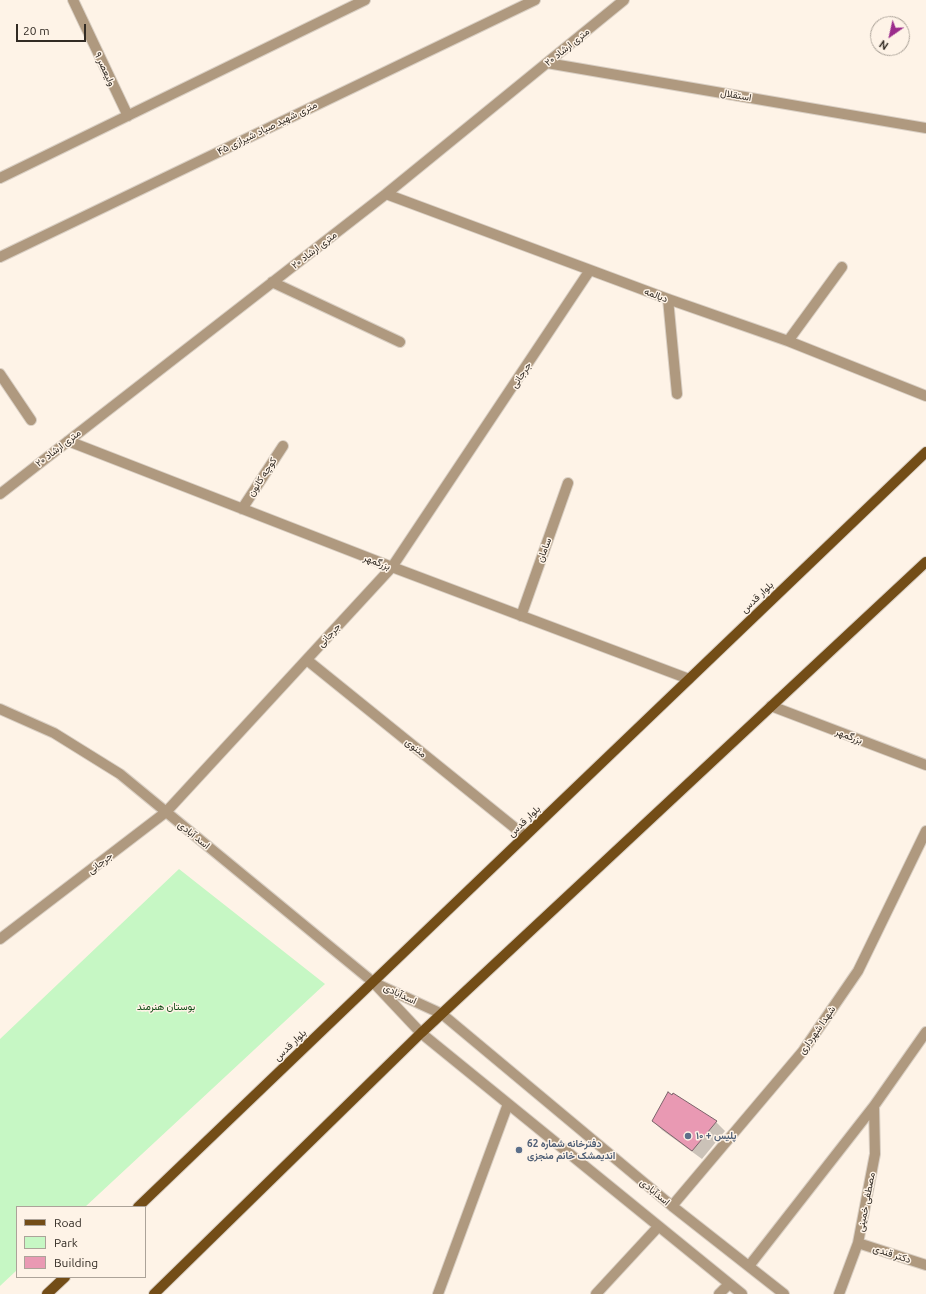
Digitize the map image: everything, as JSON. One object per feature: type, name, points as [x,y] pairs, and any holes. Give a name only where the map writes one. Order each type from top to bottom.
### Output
[{"type":"main road","name":"بلوار قدس","points":[[139,1206],[926,452]]},
{"type":"main road","points":[[154,1294],[442,1014],[926,562]]},
{"type":"main road","points":[[47,1294],[64,1278]]},
{"type":"street","name":"ولیعصر ۹","points":[[73,0],[128,116]]},
{"type":"street","points":[[0,178],[365,0]]},
{"type":"street","name":"۴۵ متری شهید صیاد شیرازی","points":[[0,257],[535,0]]},
{"type":"street","name":"۲۰ متری ارشاد","points":[[0,494],[386,194],[624,0]]},
{"type":"street","name":"استقلال","points":[[547,63],[926,128]]},
{"type":"street","name":"دیالمه","points":[[386,194],[668,300],[788,341],[926,396]]},
{"type":"street","points":[[788,341],[842,267]]},
{"type":"street","name":"جرجانی","points":[[0,939],[166,812],[392,568],[590,270]]},
{"type":"street","points":[[272,282],[400,342]]},
{"type":"street","points":[[668,300],[676,394]]},
{"type":"street","points":[[0,374],[31,420]]},
{"type":"street","name":"بزرگمهر","points":[[68,441],[392,568],[688,679]]},
{"type":"street","name":"کوچه کانون","points":[[242,509],[283,446]]},
{"type":"street","name":"سامان","points":[[521,616],[568,483]]},
{"type":"street","name":"مثنوی","points":[[306,660],[524,836]]},
{"type":"street","name":"بزرگمهر","points":[[772,706],[926,765]]},
{"type":"street","name":"اسد آبادی","points":[[0,709],[54,733],[120,774],[373,982]]},
{"type":"street","name":"شهدا شهرداری","points":[[672,1206],[803,1051],[858,972],[926,830]]},
{"type":"street","name":"اسدآبادی","points":[[373,982],[442,1014],[672,1206],[784,1294]]},
{"type":"street","name":"اسدآبادی","points":[[373,982],[421,1034],[742,1294]]},
{"type":"street","points":[[749,1266],[874,1106],[926,1032]]},
{"type":"street","points":[[438,1294],[508,1104]]},
{"type":"street","name":"مصطفی خمینی","points":[[839,1294],[858,1243],[875,1154],[874,1106]]},
{"type":"street","points":[[596,1294],[658,1227]]},
{"type":"street","name":"دکتر قندی","points":[[858,1243],[926,1265]]},
{"type":"street","points":[[719,1294],[729,1284]]},
{"type":"green space","name":"بوستان هنرمند","points":[[179,869],[325,984],[86,1206],[16,1206],[16,1271],[0,1286],[0,1039]]},
{"type":"building","name":"پلیس + ۱۰","points":[[668,1092],[672,1095],[673,1093],[717,1121],[692,1151],[652,1121]]},
{"type":"place","name":"پلیس + ۱۰","points":[[688,1136]]},
{"type":"place","name":"دفترخانه شماره 62 اندیمشک خانم منجزی","points":[[519,1150]]}]
